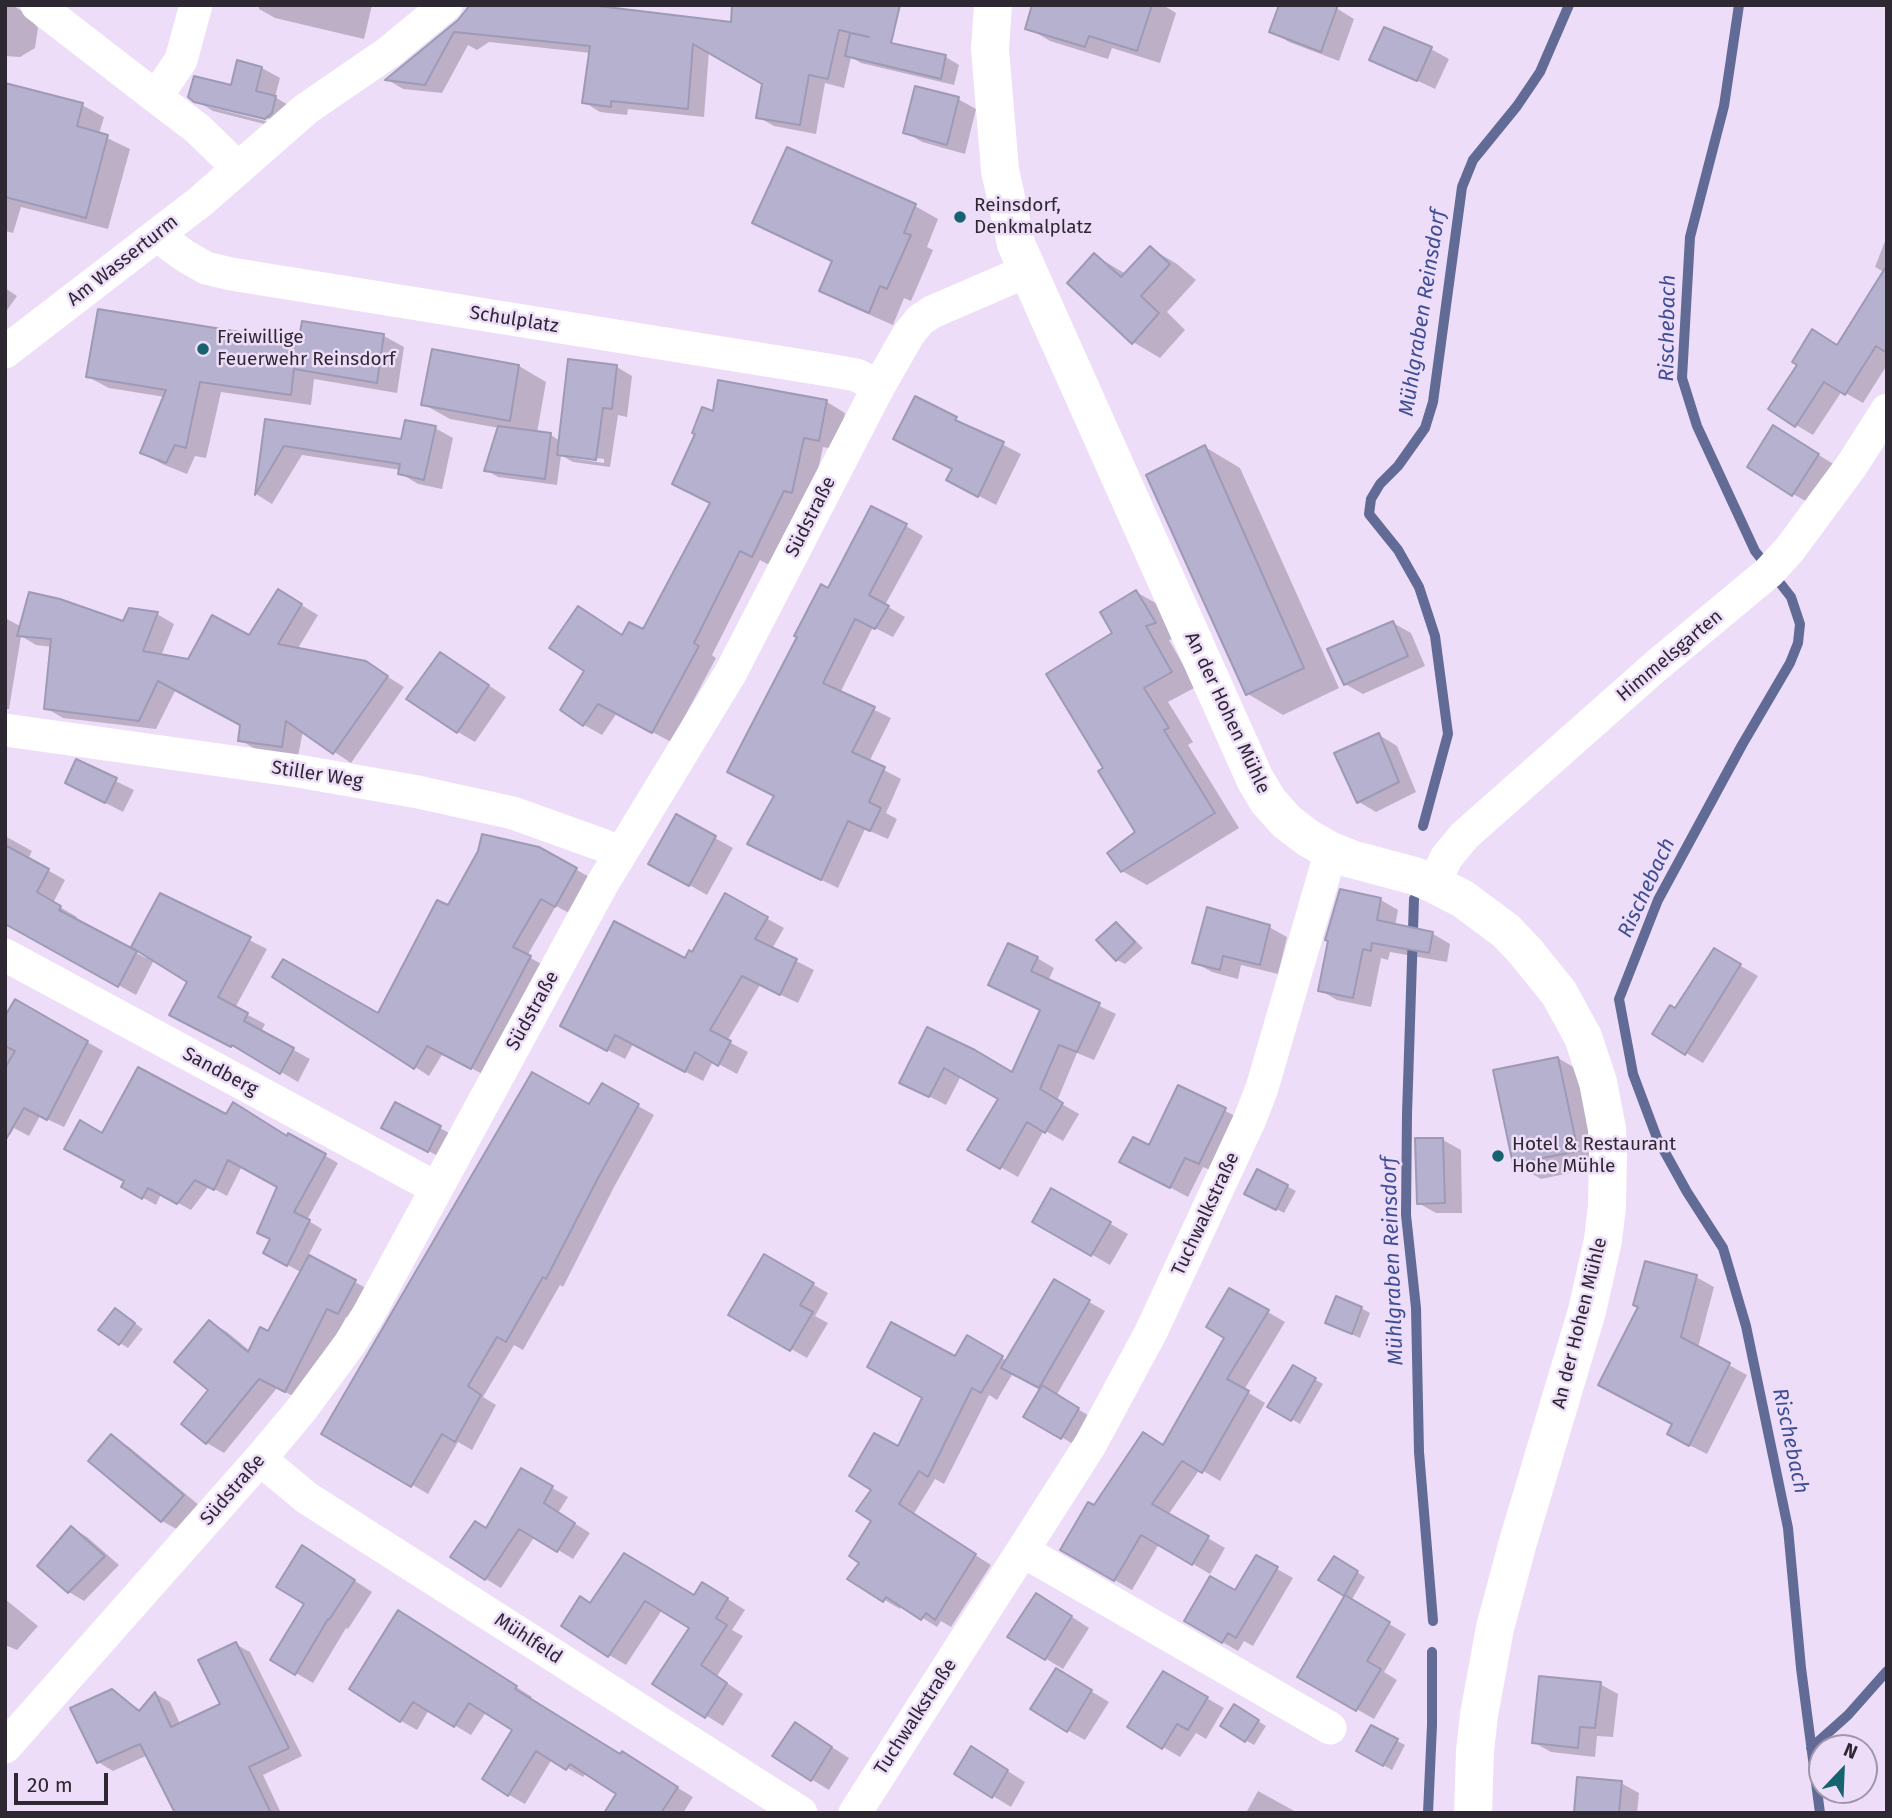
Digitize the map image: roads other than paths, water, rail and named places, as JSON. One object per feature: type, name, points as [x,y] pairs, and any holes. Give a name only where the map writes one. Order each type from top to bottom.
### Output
[{"type":"street","points":[[37,5],[198,129],[238,168]]},
{"type":"street","points":[[156,97],[181,60],[196,5]]},
{"type":"street","name":"Am Wasserturm","points":[[5,352],[160,233],[306,109],[389,52],[446,5]]},
{"type":"street","name":"An der Hohen Mühle","points":[[993,5],[990,49],[1000,170],[1009,219],[1027,271],[1255,779],[1268,801],[1287,822],[1331,851],[1434,884],[1463,899],[1506,931],[1559,993],[1592,1059],[1607,1129],[1607,1206],[1597,1270],[1495,1628],[1479,1715],[1473,1813]]},
{"type":"street","name":"Schulplatz","points":[[160,233],[185,256],[206,268],[231,274],[828,370],[856,375],[879,386]]},
{"type":"street","name":"Südstraße","points":[[5,1747],[260,1459],[301,1410],[349,1345],[368,1315],[620,854],[730,674],[902,344],[920,320],[1027,271]]},
{"type":"street","name":"Himmelsgarten","points":[[1434,884],[1446,858],[1464,836],[1656,666],[1769,572],[1790,549],[1852,465],[1887,410]]},
{"type":"street","name":"Stiller Weg","points":[[5,730],[298,771],[418,792],[513,813],[605,846],[620,854]]},
{"type":"street","name":"Tuchwalkstraße","points":[[855,1813],[1090,1445],[1128,1377],[1250,1119],[1274,1052],[1331,851]]},
{"type":"street","name":"Sandberg","points":[[5,956],[436,1188]]},
{"type":"street","name":"Mühlfeld","points":[[260,1459],[307,1498],[801,1813]]},
{"type":"street","points":[[1023,1551],[1330,1728]]},
{"type":"waterway","name":"Mühlgraben Reinsdorf","points":[[1423,826],[1448,734],[1435,636],[1419,587],[1398,550],[1369,514],[1371,499],[1425,428],[1433,402],[1462,187],[1473,160],[1517,106],[1540,72],[1569,5]]},
{"type":"waterway","name":"Rischebach","points":[[1739,5],[1724,106],[1690,237],[1682,378],[1697,426],[1755,551],[1791,597],[1800,624],[1798,643],[1790,663],[1658,900],[1619,999],[1633,1074],[1657,1138],[1723,1248],[1746,1326],[1788,1528],[1801,1668],[1820,1813]]},
{"type":"waterway","name":"Mühlgraben Reinsdorf","points":[[1414,899],[1406,1215],[1416,1308],[1419,1452],[1433,1621]]},
{"type":"waterway","name":"Mühlgraben Reinsdorf","points":[[1428,1813],[1432,1652]]},
{"type":"waterway","points":[[1827,1734],[1848,1715],[1887,1671]]},
{"type":"place","name":"Reinsdorf, Denkmalplatz","points":[[960,217]]},
{"type":"place","name":"Freiwillige Feuerwehr Reinsdorf","points":[[203,349]]},
{"type":"place","name":"Hotel & Restaurant Hohe Mühle","points":[[1498,1156]]}]
